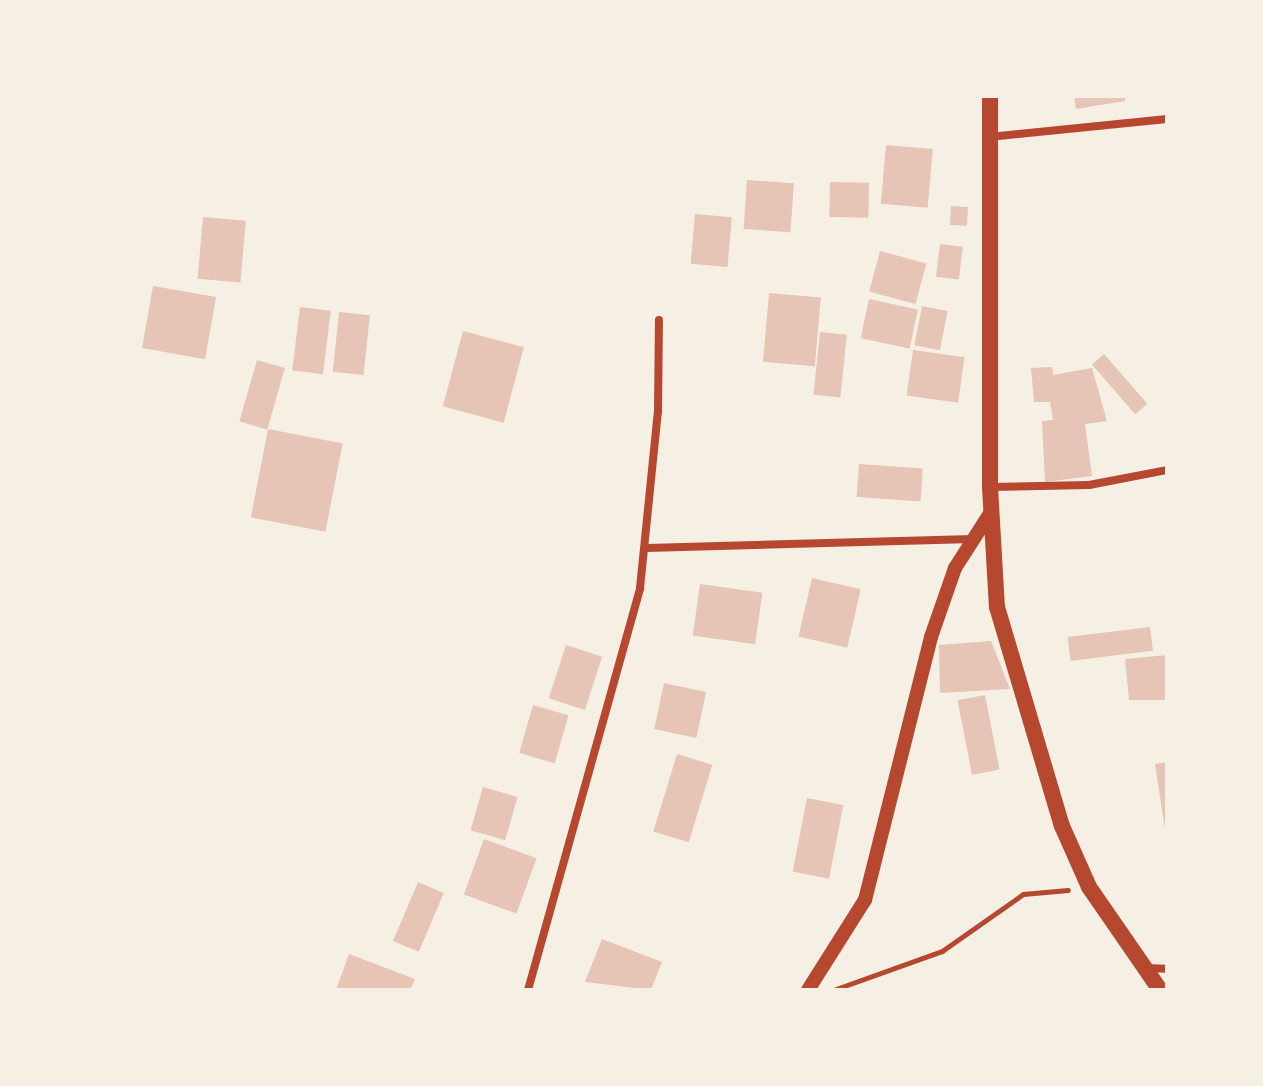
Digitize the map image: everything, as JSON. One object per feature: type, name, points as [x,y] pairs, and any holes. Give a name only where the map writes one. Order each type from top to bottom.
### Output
[{"type":"main road","points":[[990,96],[990,487],[997,607],[1023,707],[1089,887],[1160,990]]},
{"type":"street","points":[[989,137],[1167,119]]},
{"type":"street","points":[[528,990],[597,758],[647,548],[659,320]]},
{"type":"street","points":[[990,487],[1089,485],[1167,470]]},
{"type":"street","points":[[808,990],[865,900],[931,637],[955,568],[991,512]]},
{"type":"street","points":[[647,548],[974,539]]},
{"type":"street","points":[[1142,967],[1167,969]]},
{"type":"path","points":[[834,990],[942,951],[1023,894],[1089,887]]},
{"type":"building","points":[[1074,96],[1125,96],[1125,101],[1076,109]]},
{"type":"building","points":[[886,145],[933,149],[928,208],[881,204]]},
{"type":"building","points":[[747,180],[794,183],[790,232],[744,229]]},
{"type":"building","points":[[830,182],[869,183],[868,218],[829,217]]},
{"type":"building","points":[[951,206],[968,207],[967,226],[950,225]]},
{"type":"building","points":[[695,214],[732,217],[728,267],[691,264]]},
{"type":"building","points":[[203,217],[246,221],[240,283],[198,279]]},
{"type":"building","points":[[940,244],[963,247],[959,280],[936,277]]},
{"type":"building","points":[[880,251],[926,263],[915,304],[869,292]]},
{"type":"building","points":[[153,286],[216,297],[205,359],[142,348]]},
{"type":"building","points":[[769,293],[821,298],[815,366],[763,362]]},
{"type":"building","points":[[869,299],[918,309],[910,349],[861,338]]},
{"type":"building","points":[[922,306],[948,311],[940,350],[914,345]]},
{"type":"building","points":[[300,307],[331,311],[323,374],[292,371]]},
{"type":"building","points":[[339,312],[370,315],[364,375],[333,372]]},
{"type":"building","points":[[463,331],[524,347],[504,423],[443,406]]},
{"type":"building","points":[[820,332],[847,335],[840,397],[813,395]]},
{"type":"building","points":[[913,350],[964,357],[958,403],[907,396]]},
{"type":"building","points":[[1104,354],[1147,404],[1135,414],[1092,364]]},
{"type":"building","points":[[257,360],[285,368],[267,430],[239,422]]},
{"type":"building","points":[[1052,367],[1053,375],[1092,368],[1107,421],[1085,424],[1092,476],[1045,482],[1042,421],[1053,420],[1050,402],[1034,402],[1031,368]]},
{"type":"building","points":[[268,429],[343,444],[325,532],[251,517]]},
{"type":"building","points":[[859,464],[923,468],[921,501],[857,497]]},
{"type":"building","points":[[812,578],[861,589],[847,648],[799,636]]},
{"type":"building","points":[[700,584],[762,593],[755,644],[693,635]]},
{"type":"building","points":[[1150,627],[1153,651],[1071,661],[1068,637]]},
{"type":"building","points":[[991,641],[1010,689],[940,693],[939,645]]},
{"type":"building","points":[[566,645],[602,657],[585,710],[549,698]]},
{"type":"building","points":[[1167,655],[1167,700],[1129,700],[1125,659]]},
{"type":"building","points":[[664,683],[706,692],[696,738],[654,729]]},
{"type":"building","points":[[985,695],[1000,770],[972,775],[958,700]]},
{"type":"building","points":[[533,705],[569,715],[555,763],[519,753]]},
{"type":"building","points":[[677,754],[712,765],[689,842],[653,831]]},
{"type":"building","points":[[1167,762],[1167,829],[1165,829],[1155,764]]},
{"type":"building","points":[[483,787],[518,797],[505,840],[471,830]]},
{"type":"building","points":[[807,798],[843,805],[829,879],[793,872]]},
{"type":"building","points":[[484,839],[537,858],[516,914],[464,894]]},
{"type":"building","points":[[418,882],[444,893],[419,952],[393,941]]},
{"type":"building","points":[[602,939],[662,962],[651,990],[585,982]]},
{"type":"building","points":[[349,954],[415,979],[410,990],[336,990]]}]
